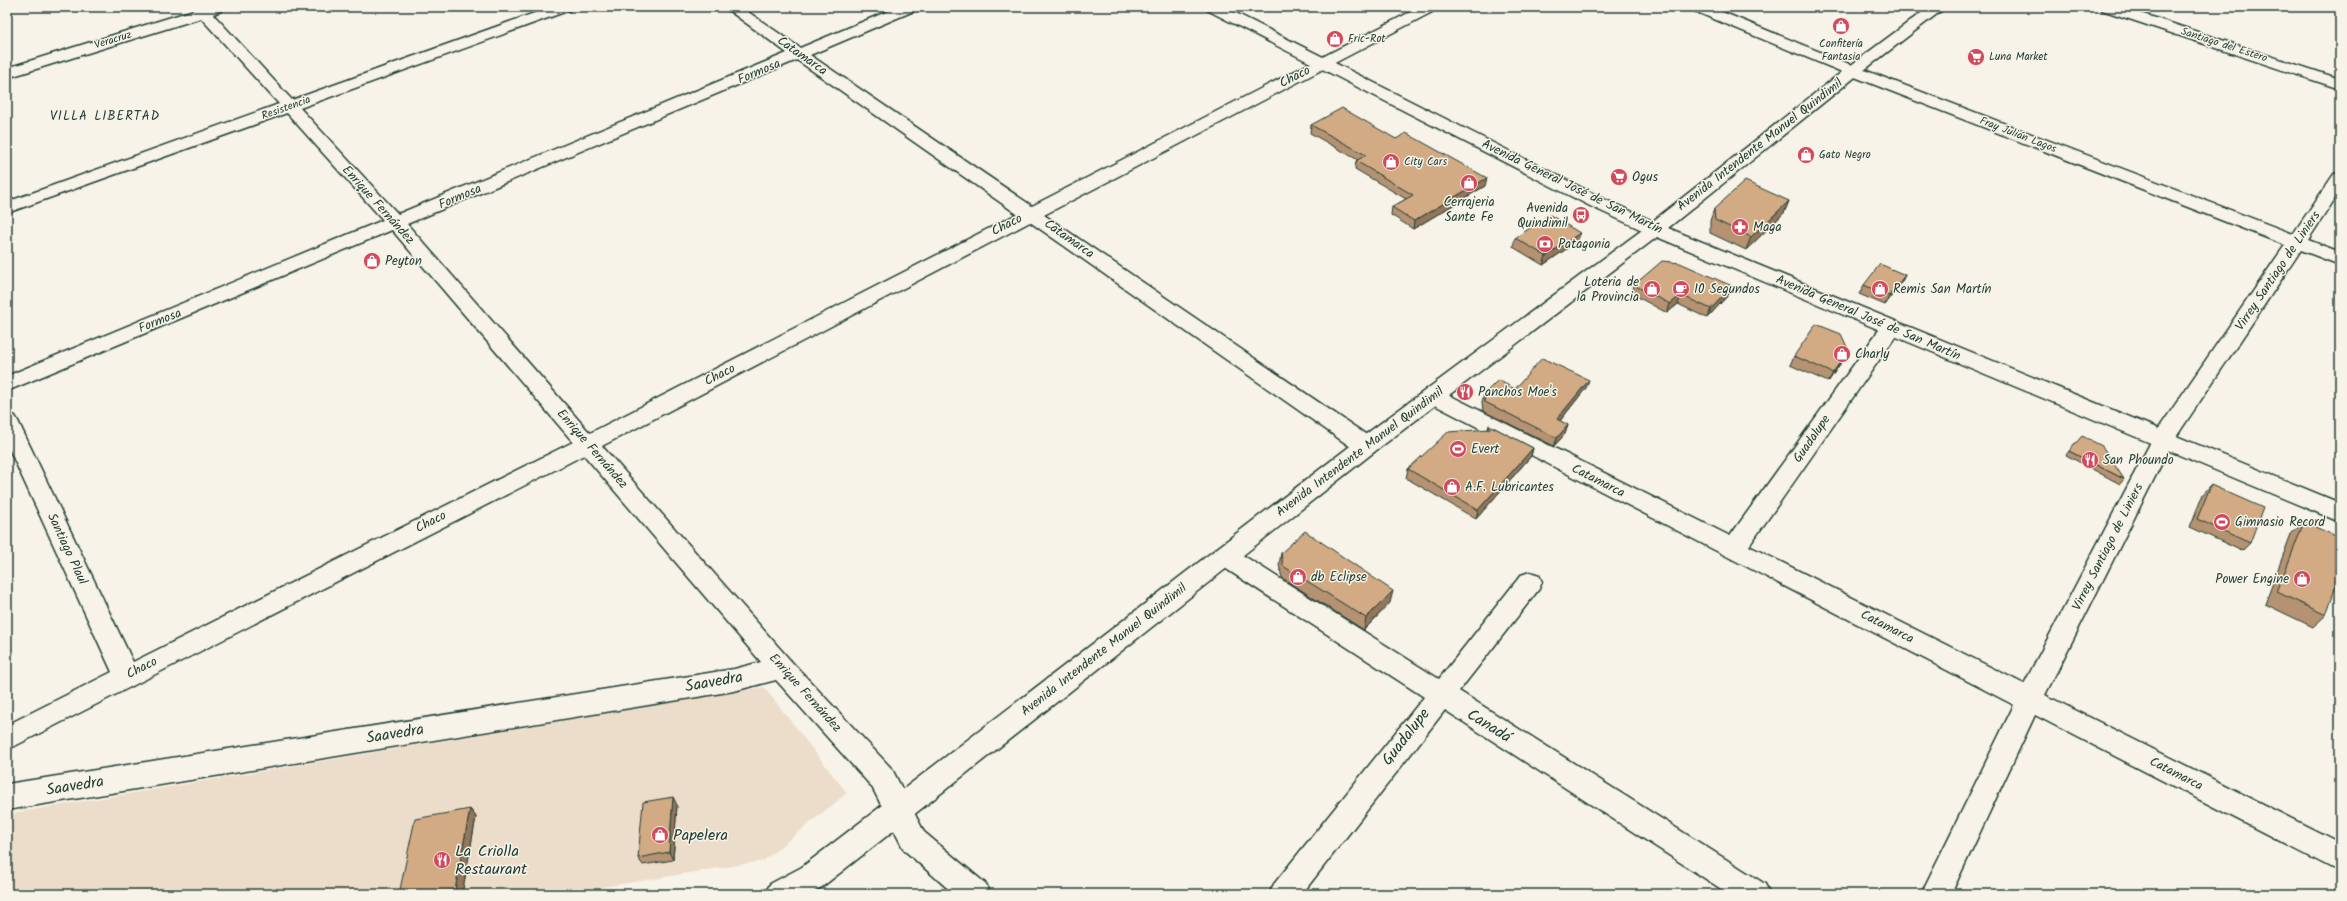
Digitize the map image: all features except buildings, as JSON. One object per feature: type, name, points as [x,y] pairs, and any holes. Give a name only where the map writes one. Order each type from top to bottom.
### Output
[{"type":"street","name":"Resistencia","points":[[7,208],[565,7]]},
{"type":"street","name":"Catamarca","points":[[731,7],[1366,446]]},
{"type":"street","name":"Formosa","points":[[7,384],[800,55],[911,7]]},
{"type":"street","name":"Avenida General José de San Martín","points":[[1212,7],[1323,62],[1598,203],[1655,229],[2340,514]]},
{"type":"street","name":"Chaco","points":[[7,738],[587,444],[1030,213],[1431,7]]},
{"type":"street","name":"Fray Julián Lagos","points":[[1697,7],[1853,72],[2340,259]]},
{"type":"street","name":"Avenida Intendente Manuel Quindimil","points":[[780,894],[812,877],[1366,446],[1655,229],[1853,72],[1939,7]]},
{"type":"street","name":"Santiago del Estero","points":[[2107,7],[2340,84]]},
{"type":"street","name":"Enrique Fernández","points":[[207,9],[288,107],[396,223],[781,668],[882,778],[914,841],[976,894]]},
{"type":"street","name":"Veracruz","points":[[7,74],[207,9]]},
{"type":"street","name":"Virrey Santiago de Liniers","points":[[1936,894],[2030,699],[2163,440],[2340,178]]},
{"type":"street","name":"Guadalupe","points":[[1734,550],[1891,328]]},
{"type":"street","name":"Catamarca","points":[[1434,396],[2340,858]]},
{"type":"street","name":"Santiago Plaul","points":[[7,421],[127,676]]},
{"type":"street","name":"Canadá","points":[[1225,556],[1440,695],[1755,894]]},
{"type":"street","name":"Guadalupe","points":[[1284,894],[1530,582]]},
{"type":"street","name":"Saavedra","points":[[7,797],[734,680],[781,668]]},
{"type":"shaded area","points":[[764,687],[847,793],[763,861],[560,894],[7,894],[7,814]]},
{"type":"place","name":"Confitería Fantasia","points":[[1841,26]]},
{"type":"place","name":"Fric-Rot","points":[[1335,39]]},
{"type":"place","name":"Luna Market","points":[[1976,57]]},
{"type":"place","name":"Gato Negro","points":[[1806,155]]},
{"type":"place","name":"City Cars","points":[[1391,162]]},
{"type":"place","name":"Ogus","points":[[1619,177]]},
{"type":"place","name":"Cerrajeria Sante Fe","points":[[1469,183]]},
{"type":"place","name":"Avenida Quindimil","points":[[1581,215]]},
{"type":"place","name":"Maga","points":[[1740,227]]},
{"type":"place","name":"Patagonia","points":[[1545,244]]},
{"type":"place","name":"Peyton","points":[[372,261]]},
{"type":"place","name":"Loteria de la Provincia","points":[[1652,289]]},
{"type":"place","name":"10 Segundos","points":[[1681,289]]},
{"type":"place","name":"Remis San Martín","points":[[1880,289]]},
{"type":"place","name":"Charly","points":[[1842,354]]},
{"type":"place","name":"Panchos Moe's","points":[[1465,392]]},
{"type":"place","name":"Evert","points":[[1458,449]]},
{"type":"place","name":"San Phoundo","points":[[2090,460]]},
{"type":"place","name":"A.F. Lubricantes","points":[[1452,487]]},
{"type":"place","name":"Gimnasio Record","points":[[2222,522]]},
{"type":"place","name":"db Eclipse","points":[[1298,577]]},
{"type":"place","name":"Power Engine","points":[[2302,579]]},
{"type":"place","name":"Papelera","points":[[660,835]]},
{"type":"place","name":"La Criolla Restaurant","points":[[442,860]]},
{"type":"district","name":"VILLA LIBERTAD","points":[[105,116]]}]
